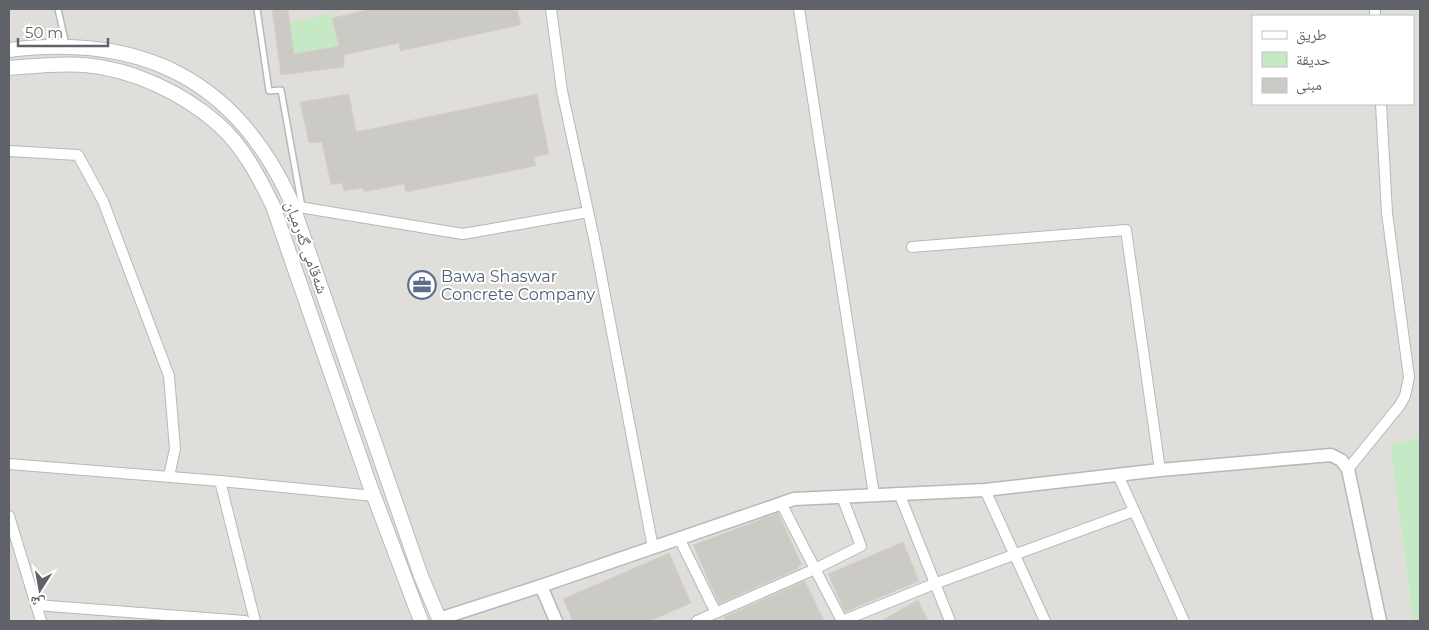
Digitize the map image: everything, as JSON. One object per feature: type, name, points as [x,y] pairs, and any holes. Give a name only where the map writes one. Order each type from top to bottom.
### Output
[{"type":"main road","name":"شەقامی گەرمیان","points":[[9,50],[66,46],[114,51],[148,59],[209,91],[248,130],[297,206],[412,551],[439,620]]},
{"type":"main road","name":"شەقامی گەرمیان","points":[[9,68],[74,65],[127,74],[163,89],[196,107],[227,134],[252,166],[273,206],[374,496],[421,621]]},
{"type":"street","points":[[551,9],[562,91],[588,212],[653,548]]},
{"type":"street","points":[[799,9],[874,495]]},
{"type":"street","points":[[1348,469],[1400,406],[1409,377],[1387,213],[1381,105]]},
{"type":"street","points":[[9,151],[78,155],[103,201],[169,376],[175,449],[169,476]]},
{"type":"street","points":[[297,206],[463,234],[588,212]]},
{"type":"street","points":[[912,247],[1126,230],[1160,470]]},
{"type":"street","points":[[439,620],[794,499],[985,490],[1160,470],[1325,456],[1341,460],[1348,469],[1380,621]]},
{"type":"street","points":[[9,464],[169,476],[374,496]]},
{"type":"street","points":[[1118,475],[1184,621]]},
{"type":"street","points":[[220,481],[255,621]]},
{"type":"street","points":[[985,490],[1045,621]]},
{"type":"street","points":[[899,493],[950,621]]},
{"type":"street","points":[[697,621],[815,569],[861,546],[842,497]]},
{"type":"street","points":[[781,503],[842,621],[860,618],[934,584],[1134,511]]},
{"type":"street","points":[[9,516],[41,621]]},
{"type":"street","points":[[679,538],[716,613]]},
{"type":"street","points":[[541,586],[556,621]]},
{"type":"street","points":[[36,605],[244,621]]},
{"type":"lane","points":[[58,9],[66,46]]},
{"type":"lane","points":[[257,9],[270,91],[281,90],[297,206]]},
{"type":"shaded area","points":[[9,9],[1420,9],[1420,436],[1390,445],[1413,621],[9,621]]},
{"type":"green space","points":[[331,13],[339,46],[294,54],[290,23]]},
{"type":"green space","points":[[1420,436],[1420,621],[1413,621],[1390,445]]},
{"type":"building","points":[[272,9],[288,9],[294,54],[339,46],[332,18],[372,9],[517,9],[521,25],[400,51],[399,43],[344,55],[344,67],[281,75]]},
{"type":"building","points":[[349,94],[356,132],[537,94],[549,154],[534,157],[536,166],[406,192],[404,184],[364,192],[363,188],[344,191],[342,183],[331,185],[322,142],[309,143],[300,102]]},
{"type":"building","points":[[778,513],[802,565],[719,604],[693,545]]},
{"type":"building","points":[[903,542],[919,581],[845,612],[828,574]]},
{"type":"building","points":[[669,553],[691,603],[650,621],[573,621],[563,599]]},
{"type":"building","points":[[805,581],[824,621],[726,621],[724,617]]},
{"type":"building","points":[[918,600],[928,621],[881,621]]},
{"type":"place","name":"Bawa Shaswar Concrete Company","points":[[422,285]]}]
